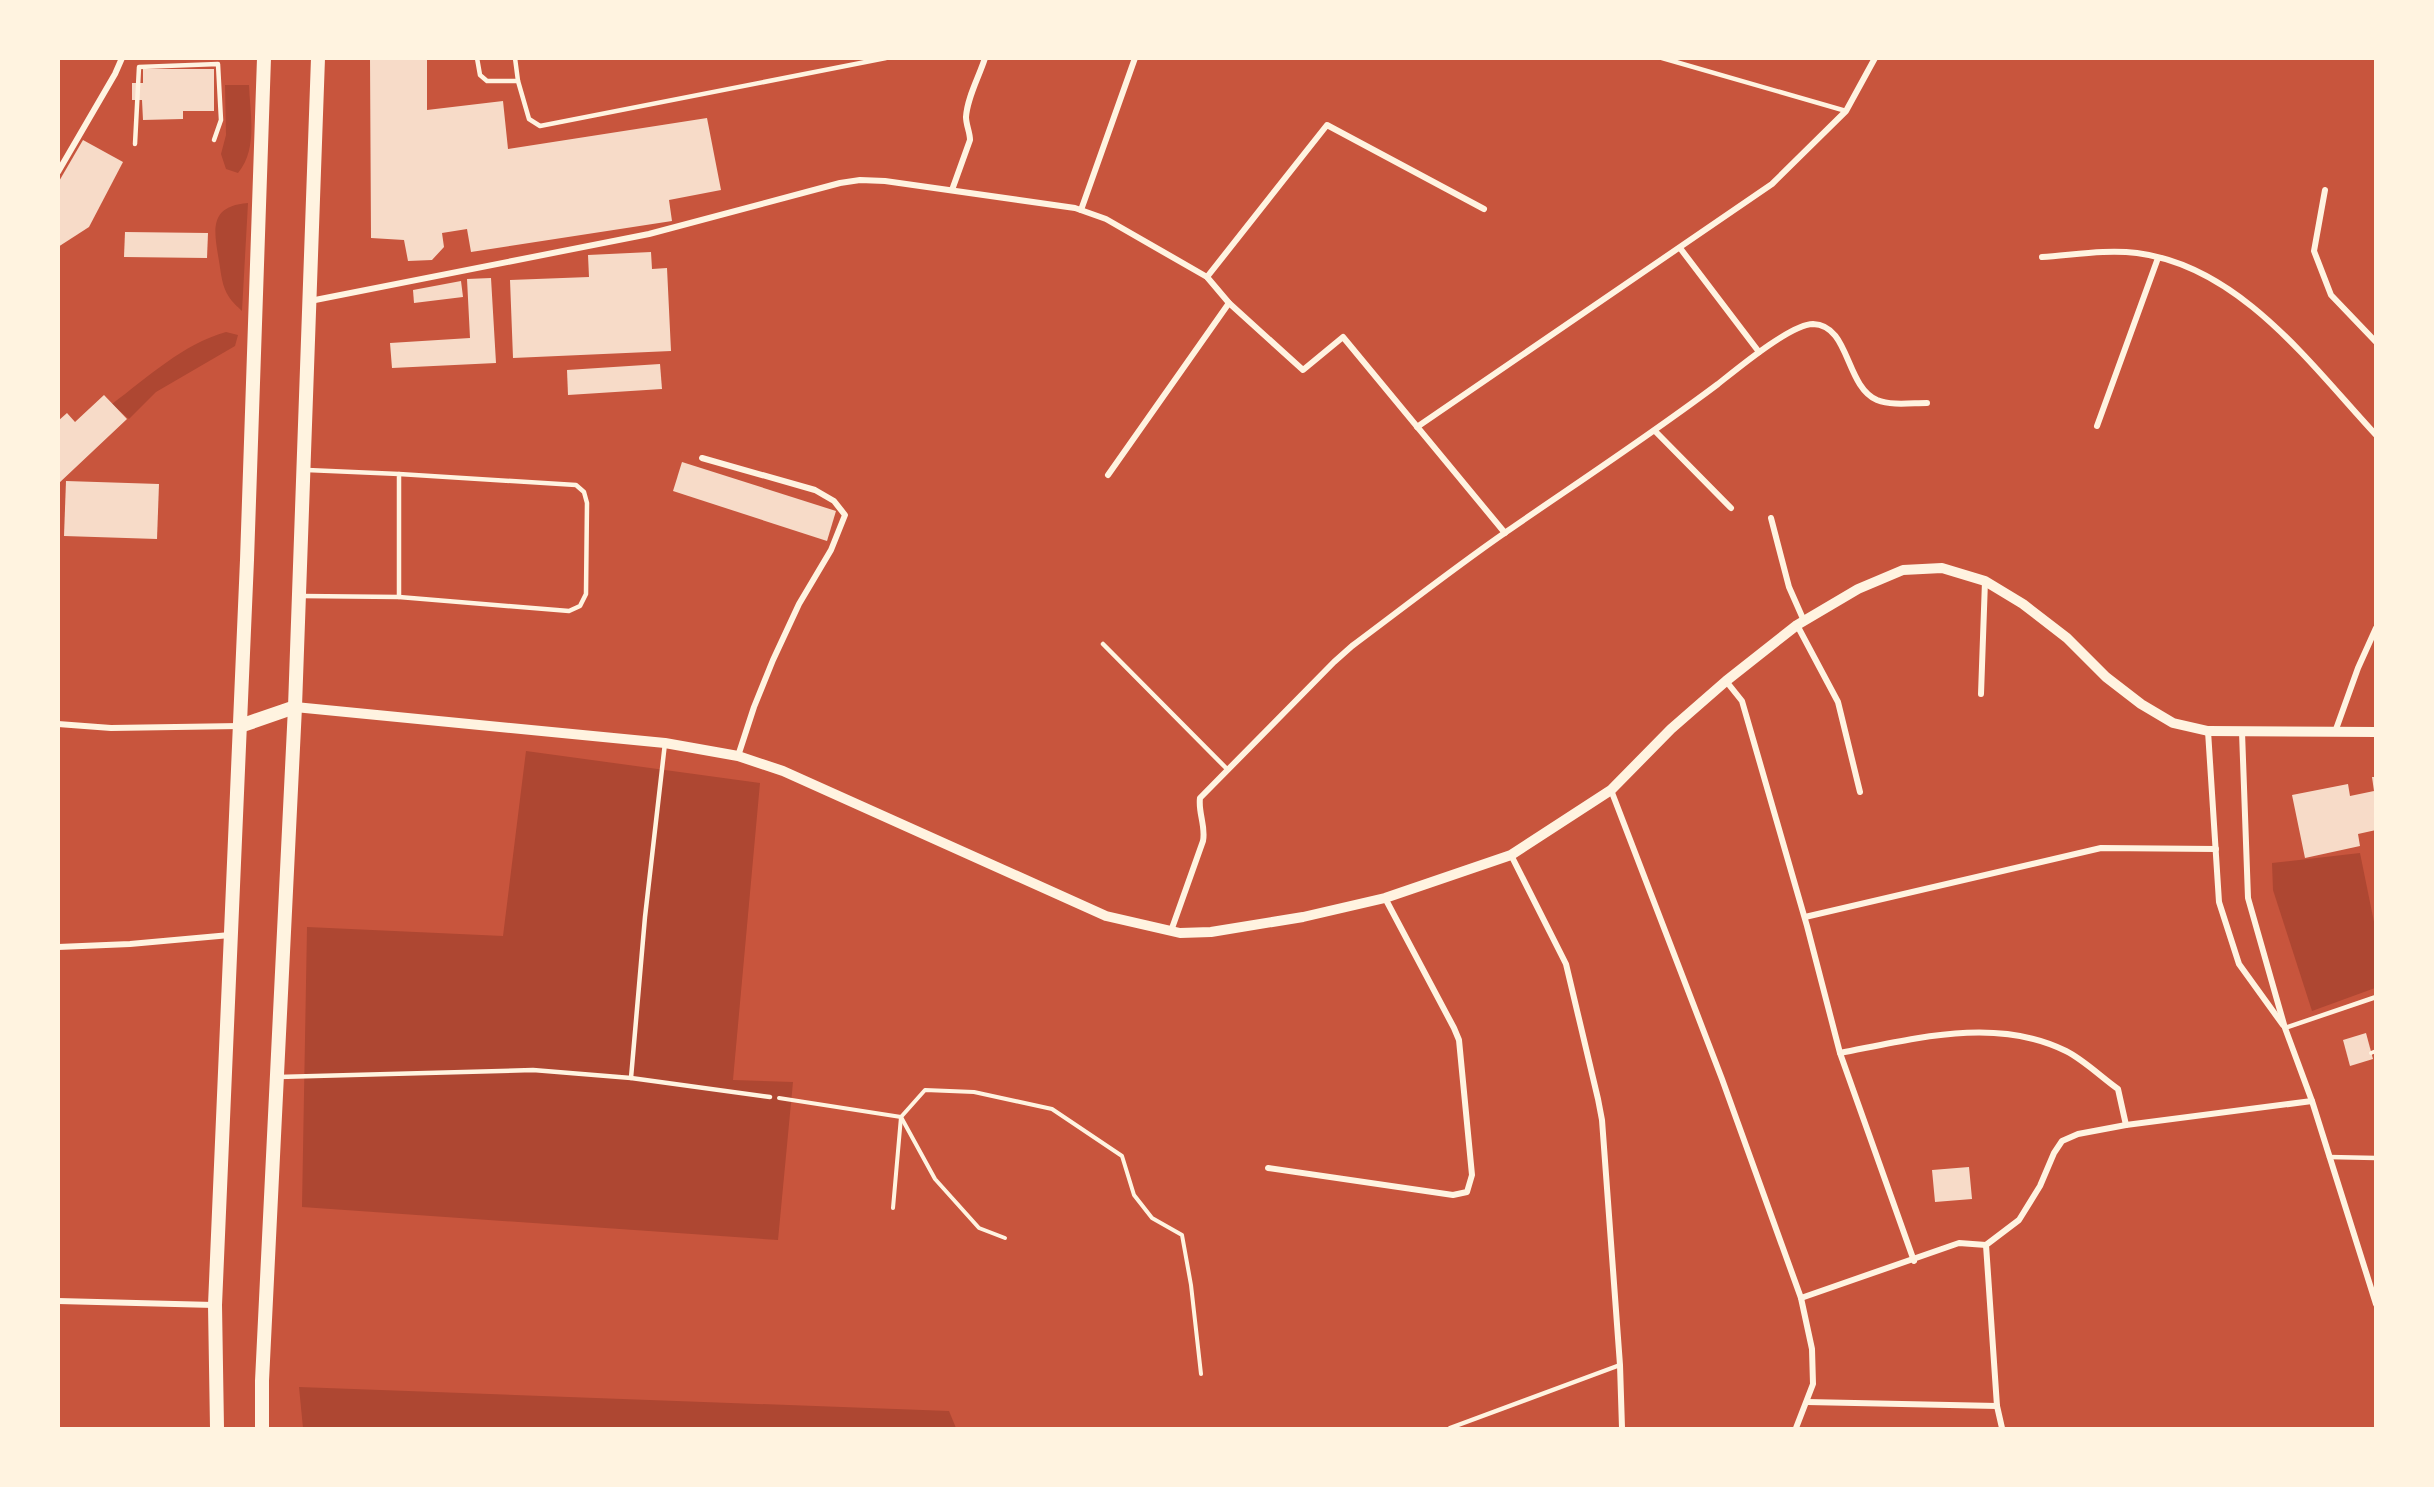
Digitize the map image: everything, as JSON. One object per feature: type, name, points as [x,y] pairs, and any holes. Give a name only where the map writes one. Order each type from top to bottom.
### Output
[{"type":"main road","points":[[217,1428],[214,1305],[240,726],[264,58]]},
{"type":"main road","points":[[262,1428],[262,1381],[300,596],[318,58]]},
{"type":"main road","points":[[240,726],[295,706]]},
{"type":"street","points":[[58,172],[122,58]]},
{"type":"street","points":[[952,190],[970,140],[966,121],[967,108],[985,58]]},
{"type":"street","points":[[1082,210],[1134,58]]},
{"type":"street","points":[[1417,427],[1772,184],[1846,111],[1875,58]]},
{"type":"street","points":[[1207,278],[1327,125],[1484,209]]},
{"type":"street","points":[[309,301],[649,234],[840,183],[860,180],[952,190],[1082,210],[1106,219],[1207,278],[1229,303],[1303,370],[1343,337],[1505,533]]},
{"type":"street","points":[[2325,190],[2314,251],[2331,295],[2376,342]]},
{"type":"street","points":[[1680,248],[1759,352]]},
{"type":"street","points":[[2042,257],[2122,252],[2158,258],[2197,272],[2229,290],[2267,317],[2376,435]]},
{"type":"street","points":[[2097,426],[2158,258]]},
{"type":"street","points":[[1108,475],[1229,303]]},
{"type":"street","points":[[1171,931],[1203,841],[1205,831],[1199,806],[1200,798],[1227,768],[1352,645],[1505,533],[1655,431],[1759,352],[1806,325],[1816,324],[1826,327],[1836,335],[1865,392],[1888,403],[1927,403]]},
{"type":"street","points":[[1655,431],[1731,508]]},
{"type":"street","points":[[702,458],[815,490],[834,501],[845,515],[831,550],[799,604],[772,660],[738,756]]},
{"type":"street","points":[[1771,518],[1801,623],[1838,702],[1860,792]]},
{"type":"street","points":[[295,706],[664,743],[738,756],[783,771],[1106,916],[1171,931],[1211,932],[1303,917],[1385,898],[1510,855],[1611,790],[1671,729],[1726,681],[1801,623],[1858,589],[1903,570],[1942,568],[1985,581],[2023,604],[2067,638],[2106,677],[2141,704],[2173,723],[2208,731],[2376,732]]},
{"type":"street","points":[[1981,694],[1985,581]]},
{"type":"street","points":[[2335,732],[2358,668],[2376,628]]},
{"type":"street","points":[[1726,681],[1742,701],[1840,1053],[1914,1261]]},
{"type":"street","points":[[58,724],[111,728],[240,726]]},
{"type":"street","points":[[2208,731],[2219,902],[2239,964],[2286,1028]]},
{"type":"street","points":[[2242,732],[2248,898],[2286,1028],[2312,1101],[2376,1304]]},
{"type":"street","points":[[1611,790],[1722,1079],[1801,1298],[1812,1349],[1813,1384],[1797,1428]]},
{"type":"street","points":[[1804,917],[2101,848],[2216,849]]},
{"type":"street","points":[[1510,855],[1564,957],[1598,1099],[1602,1120],[1620,1365],[1622,1428]]},
{"type":"street","points":[[1268,1168],[1453,1195],[1467,1192],[1470,1186],[1472,1175],[1459,1040],[1385,898]]},
{"type":"street","points":[[58,948],[231,935]]},
{"type":"street","points":[[1840,1053],[1935,1035],[2015,1034],[2066,1051],[2118,1089],[2126,1125]]},
{"type":"street","points":[[1801,1298],[1959,1244],[1986,1245],[2019,1220],[2040,1186],[2054,1153],[2062,1141],[2078,1134],[2126,1125],[2312,1101]]},
{"type":"street","points":[[1986,1245],[1997,1406],[2002,1428]]},
{"type":"street","points":[[58,1301],[214,1305]]},
{"type":"street","points":[[1807,1401],[1997,1406]]},
{"type":"lane","points":[[477,58],[480,75],[487,81],[518,81]]},
{"type":"lane","points":[[515,58],[518,81],[529,119],[540,126],[886,58]]},
{"type":"lane","points":[[1662,58],[1846,111]]},
{"type":"lane","points":[[135,144],[139,66],[218,64],[221,120],[214,140]]},
{"type":"lane","points":[[300,596],[399,597],[569,611],[580,606],[586,594],[587,503],[584,492],[576,485],[304,470]]},
{"type":"lane","points":[[399,474],[399,597]]},
{"type":"lane","points":[[1103,644],[1227,768]]},
{"type":"lane","points":[[631,1078],[645,917],[664,743]]},
{"type":"lane","points":[[2286,1028],[2376,997]]},
{"type":"lane","points":[[276,1077],[533,1070],[631,1078],[770,1097]]},
{"type":"lane","points":[[2329,1157],[2376,1158]]},
{"type":"lane","points":[[1450,1428],[1620,1365]]},
{"type":"path","points":[[893,1208],[901,1117],[925,1090],[974,1092],[1052,1109],[1122,1156],[1134,1195],[1152,1218],[1182,1235],[1191,1285],[1201,1374]]},
{"type":"path","points":[[770,1097],[901,1117]]},
{"type":"path","points":[[901,1117],[935,1179],[979,1228],[1005,1238]]},
{"type":"shaded area","points":[[225,85],[249,85],[251,142],[244,164],[238,173],[226,169],[221,154],[226,135]]},
{"type":"shaded area","points":[[248,203],[242,311],[230,299],[223,284],[215,230],[220,215],[226,209]]},
{"type":"shaded area","points":[[226,332],[238,335],[235,346],[156,392],[129,419],[112,404],[181,353],[210,337]]},
{"type":"shaded area","points":[[526,751],[760,783],[733,1080],[793,1082],[778,1240],[302,1207],[307,927],[503,936]]},
{"type":"shaded area","points":[[2360,853],[2375,927],[2375,988],[2312,1011],[2273,890],[2272,863]]},
{"type":"shaded area","points":[[299,1387],[949,1411],[956,1428],[303,1428]]},
{"type":"building","points":[[370,58],[427,58],[427,110],[503,101],[508,149],[707,118],[721,190],[669,200],[672,221],[471,252],[467,229],[442,233],[444,247],[432,260],[408,261],[404,240],[371,238]]},
{"type":"building","points":[[143,69],[214,69],[214,111],[183,111],[183,119],[143,120],[142,100],[132,100],[132,83],[143,83]]},
{"type":"building","points":[[83,140],[123,162],[89,227],[58,247],[58,183]]},
{"type":"building","points":[[125,232],[208,233],[207,258],[124,257]]},
{"type":"building","points":[[651,252],[652,269],[667,268],[671,351],[513,358],[510,280],[589,277],[588,255]]},
{"type":"building","points":[[491,278],[496,363],[392,368],[390,343],[470,338],[467,279]]},
{"type":"building","points":[[461,281],[463,297],[414,303],[413,290]]},
{"type":"building","points":[[660,364],[662,389],[568,395],[567,370]]},
{"type":"building","points":[[104,395],[127,419],[58,484],[58,421],[67,413],[75,422]]},
{"type":"building","points":[[682,462],[836,511],[827,541],[673,491]]},
{"type":"building","points":[[66,481],[159,484],[157,539],[64,536]]},
{"type":"building","points":[[2372,777],[2376,777],[2376,830],[2358,834],[2360,846],[2305,858],[2292,795],[2348,784],[2350,796],[2374,791]]},
{"type":"building","points":[[2366,1033],[2373,1059],[2350,1066],[2343,1040]]},
{"type":"building","points":[[1969,1167],[1972,1199],[1935,1202],[1932,1170]]}]
